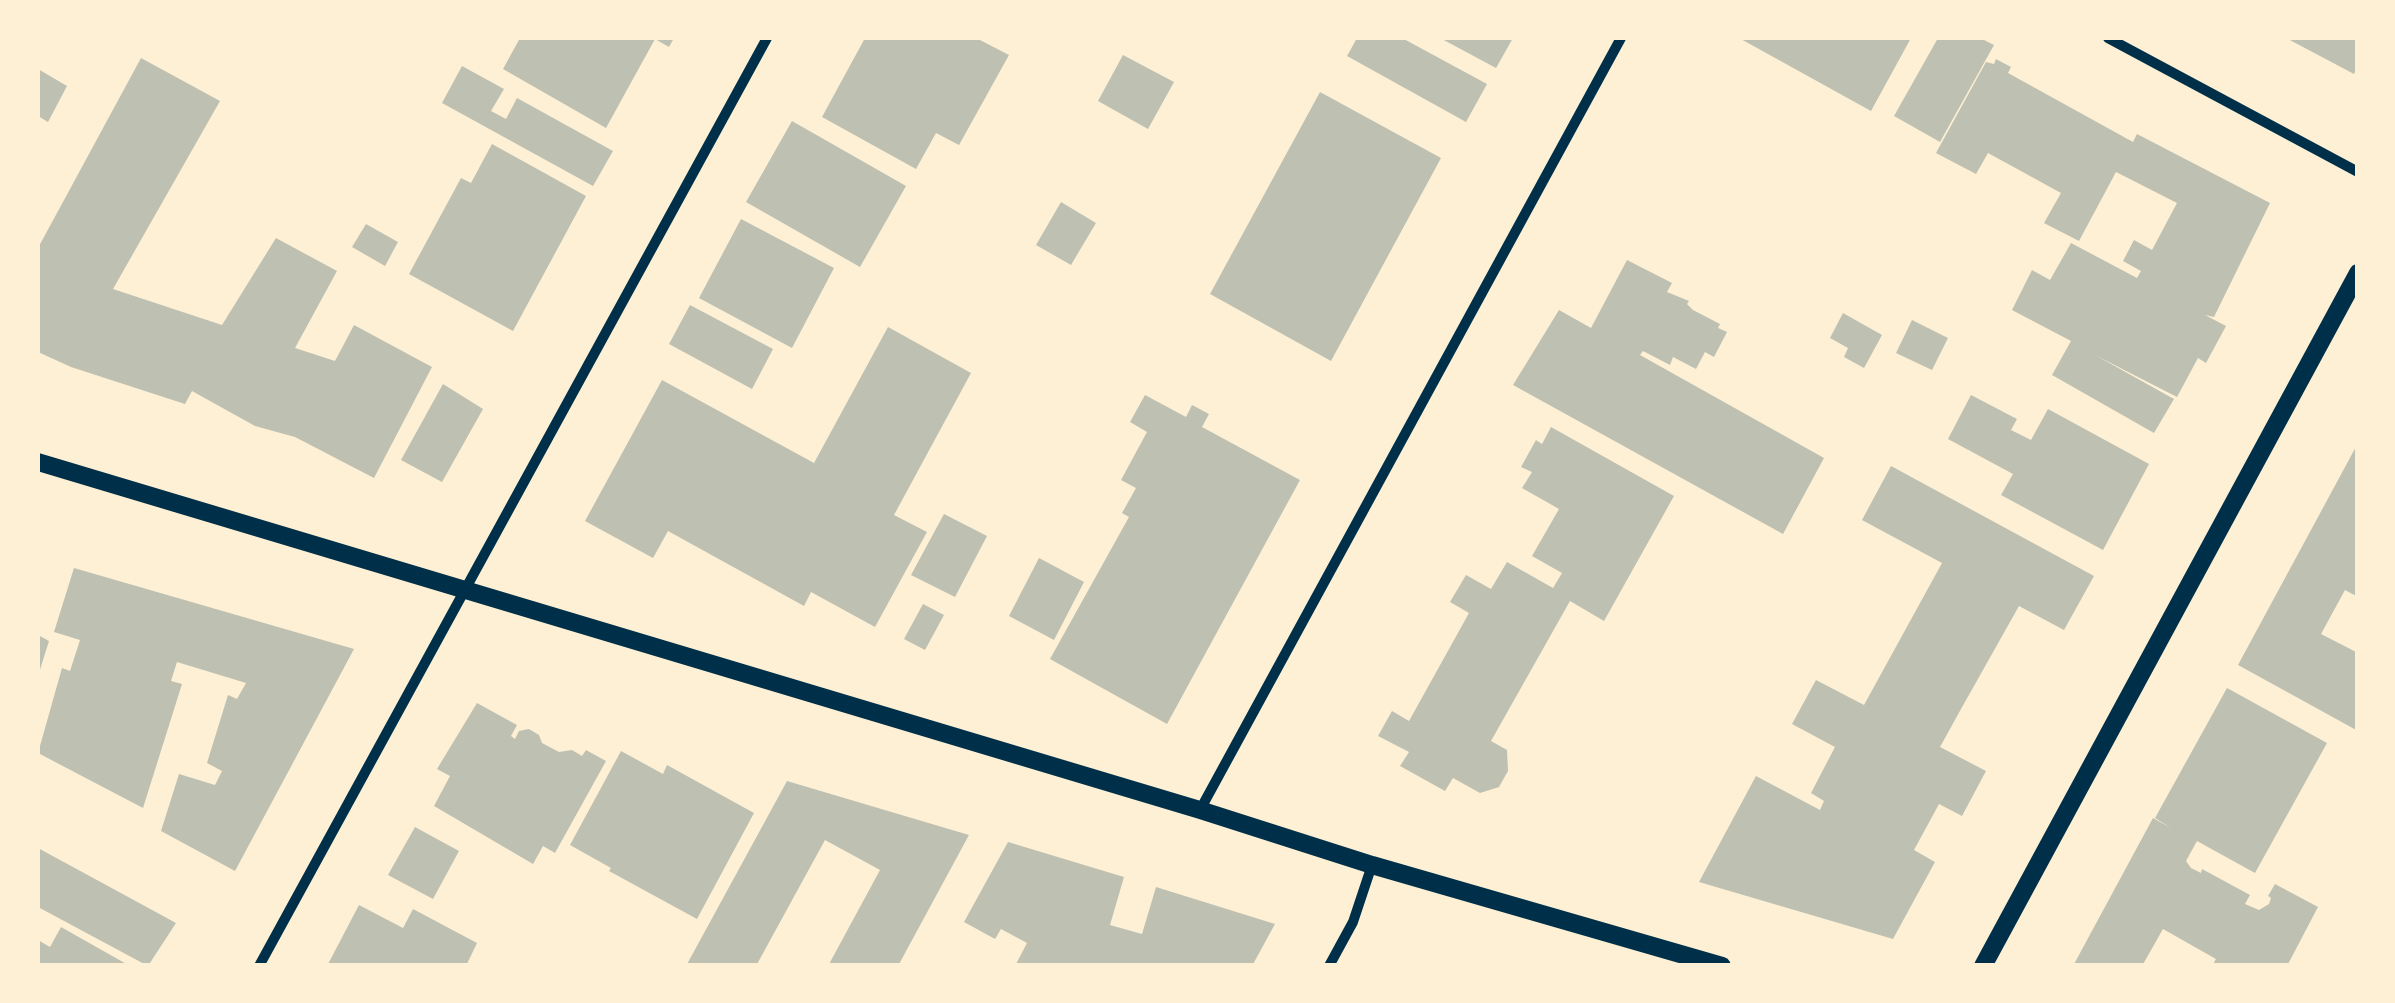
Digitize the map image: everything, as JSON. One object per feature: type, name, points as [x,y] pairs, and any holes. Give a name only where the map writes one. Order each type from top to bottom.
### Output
[{"type":"street","points":[[259,966],[767,38]]},
{"type":"street","points":[[1200,810],[1620,38]]},
{"type":"street","points":[[2108,38],[2358,172]]},
{"type":"street","points":[[1983,966],[2358,274]]},
{"type":"street","points":[[38,462],[1372,865],[1722,966]]},
{"type":"street","points":[[1329,966],[1353,922],[1372,865]]},
{"type":"building","points":[[520,38],[674,38],[669,47],[655,39],[606,128],[503,69]]},
{"type":"building","points":[[865,38],[976,38],[1009,55],[959,145],[936,133],[916,169],[822,117]]},
{"type":"building","points":[[1357,38],[1402,38],[1487,84],[1466,122],[1347,56]]},
{"type":"building","points":[[1440,38],[1513,38],[1496,68]]},
{"type":"building","points":[[1739,38],[1911,38],[1871,111]]},
{"type":"building","points":[[1938,38],[1980,38],[1994,45],[1940,142],[1894,116]]},
{"type":"building","points":[[2286,38],[2358,38],[2358,66],[2354,74]]},
{"type":"building","points":[[1123,55],[1174,82],[1148,129],[1098,101]]},
{"type":"building","points":[[141,58],[220,101],[113,289],[222,325],[276,238],[337,271],[295,348],[335,361],[354,325],[432,367],[374,478],[295,437],[255,426],[192,391],[185,404],[71,367],[38,352],[38,248]]},
{"type":"building","points":[[1996,59],[2011,67],[2008,73],[2133,142],[2137,134],[2270,203],[2214,317],[2205,315],[2226,326],[2206,363],[2198,358],[2177,397],[2095,355],[2174,399],[2154,433],[2052,375],[2071,341],[2012,310],[2032,270],[2050,280],[2071,243],[2137,278],[2141,271],[2123,261],[2134,240],[2152,250],[2177,203],[2116,172],[2079,241],[2044,223],[2061,193],[1988,153],[1976,174],[1936,153],[1986,62],[1994,64]]},
{"type":"building","points":[[462,66],[504,89],[491,111],[506,119],[517,98],[613,151],[593,186],[442,103]]},
{"type":"building","points":[[38,69],[67,86],[48,122],[38,116]]},
{"type":"building","points":[[1320,92],[1441,158],[1331,361],[1210,294]]},
{"type":"building","points":[[792,121],[906,186],[860,267],[746,202]]},
{"type":"building","points":[[492,144],[586,196],[513,331],[409,274],[461,178],[471,183]]},
{"type":"building","points":[[1061,202],[1096,223],[1071,265],[1036,245]]},
{"type":"building","points":[[741,219],[834,268],[792,348],[699,298]]},
{"type":"building","points":[[366,224],[398,242],[385,266],[352,247]]},
{"type":"building","points":[[1627,260],[1672,283],[1667,292],[1689,301],[1687,304],[1693,310],[1727,332],[1714,357],[1705,352],[1696,369],[1673,357],[1670,365],[1643,351],[1640,355],[1824,458],[1783,534],[1513,385],[1559,310],[1591,328]]},
{"type":"building","points":[[690,305],[773,349],[752,389],[669,344]]},
{"type":"building","points":[[1843,313],[1882,335],[1864,368],[1844,357],[1848,348],[1830,338]]},
{"type":"building","points":[[1912,320],[1948,338],[1932,370],[1896,353]]},
{"type":"building","points":[[888,327],[971,373],[894,515],[927,532],[875,627],[811,592],[804,606],[668,531],[653,558],[585,521],[662,380],[814,463]]},
{"type":"building","points":[[443,384],[483,409],[442,482],[401,460]]},
{"type":"building","points":[[1145,395],[1186,417],[1192,405],[1209,414],[1202,427],[1300,480],[1167,724],[1050,659],[1129,517],[1122,513],[1136,488],[1121,480],[1147,432],[1130,422]]},
{"type":"building","points":[[1971,395],[2017,419],[2011,430],[2031,440],[2048,409],[2149,464],[2103,550],[2001,495],[2013,474],[1948,439]]},
{"type":"building","points":[[1551,427],[1674,496],[1604,621],[1570,601],[1491,741],[1507,750],[1508,771],[1499,787],[1480,793],[1453,778],[1445,791],[1400,766],[1409,752],[1378,736],[1392,711],[1409,721],[1469,613],[1450,602],[1466,575],[1491,589],[1507,562],[1553,588],[1562,573],[1532,556],[1559,509],[1522,488],[1532,472],[1521,467],[1536,440],[1542,444]]},
{"type":"building","points":[[2358,443],[2358,597],[2345,590],[2321,634],[2358,653],[2358,731],[2238,665]]},
{"type":"building","points":[[1891,466],[2094,576],[2064,630],[2019,606],[1961,709],[1940,747],[1986,771],[1962,816],[1939,804],[1914,850],[1935,862],[1893,939],[1699,882],[1756,776],[1820,810],[1824,801],[1811,793],[1835,747],[1792,724],[1816,680],[1864,705],[1942,563],[1862,520]]},
{"type":"building","points":[[944,514],[987,536],[955,597],[911,575]]},
{"type":"building","points":[[1039,558],[1084,582],[1054,640],[1009,616]]},
{"type":"building","points":[[74,568],[354,649],[235,871],[161,831],[179,774],[215,785],[222,771],[207,763],[228,695],[237,699],[246,683],[177,662],[171,681],[182,684],[143,808],[38,753],[62,668],[70,671],[80,640],[54,632]]},
{"type":"building","points":[[923,604],[944,615],[925,650],[904,639]]},
{"type":"building","points":[[38,635],[49,641],[38,676]]},
{"type":"building","points":[[2227,688],[2327,743],[2255,873],[2197,841],[2186,861],[2191,868],[2201,873],[2202,869],[2250,895],[2245,904],[2259,910],[2269,904],[2268,896],[2275,884],[2318,907],[2287,966],[2212,966],[2216,959],[2163,929],[2142,966],[2073,966],[2153,818],[2171,828],[2155,818]]},
{"type":"building","points":[[477,703],[517,725],[511,736],[515,739],[519,731],[529,729],[539,735],[542,743],[559,752],[572,750],[582,756],[586,750],[606,761],[555,853],[543,846],[533,864],[434,806],[450,776],[437,769]]},
{"type":"building","points":[[621,751],[663,774],[667,765],[754,813],[697,919],[570,845]]},
{"type":"building","points":[[787,781],[969,835],[898,966],[828,966],[880,870],[825,840],[756,966],[686,966]]},
{"type":"building","points":[[415,827],[459,851],[433,899],[388,875]]},
{"type":"building","points":[[1008,842],[1124,877],[1110,925],[1142,934],[1156,887],[1275,924],[1252,966],[1015,966],[1027,943],[1001,929],[995,939],[964,922]]},
{"type":"building","points":[[38,848],[176,923],[148,966],[38,907]]},
{"type":"building","points":[[359,905],[403,928],[413,909],[477,943],[466,966],[327,966]]},
{"type":"building","points":[[61,927],[130,966],[38,966],[38,940],[50,947]]}]
